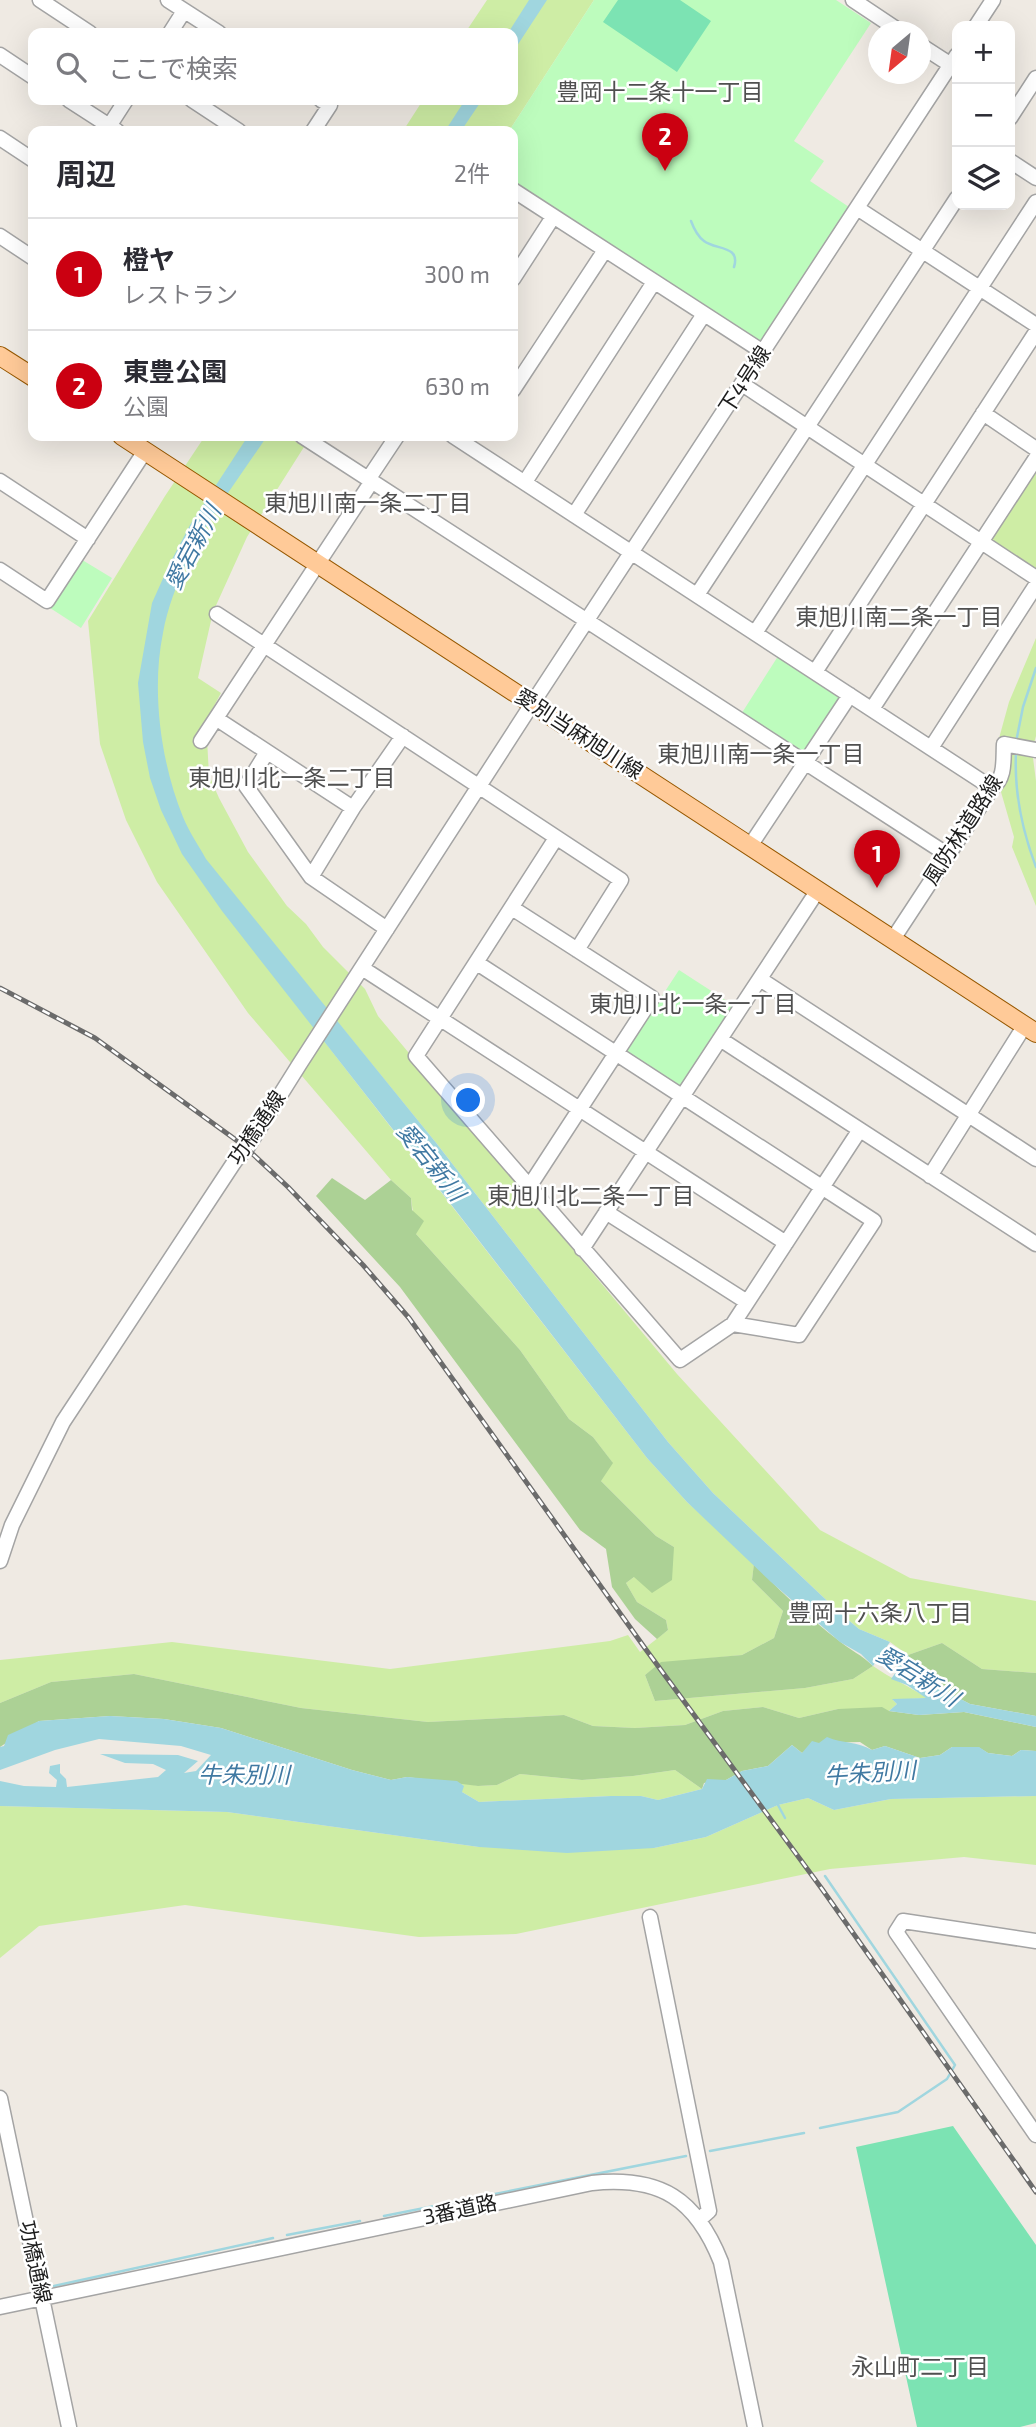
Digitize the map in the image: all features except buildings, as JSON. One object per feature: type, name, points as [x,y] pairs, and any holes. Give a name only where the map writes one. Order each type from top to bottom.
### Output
[{"type":"main road","points":[[0,356],[28,374]]},
{"type":"main road","name":"愛別当麻旭川線","points":[[130,441],[1030,1029]]},
{"type":"street","points":[[40,0],[82,28]]},
{"type":"street","points":[[168,0],[211,28]]},
{"type":"street","points":[[853,0],[870,5],[888,21]]},
{"type":"street","points":[[979,21],[993,0]]},
{"type":"street","points":[[173,28],[184,11]]},
{"type":"street","points":[[931,50],[952,60]]},
{"type":"street","points":[[0,55],[28,74]]},
{"type":"street","name":"下4号線","points":[[532,704],[952,66]]},
{"type":"street","points":[[1015,100],[1036,78]]},
{"type":"street","points":[[76,105],[105,126]]},
{"type":"street","points":[[113,126],[124,105]]},
{"type":"street","points":[[200,105],[231,126]]},
{"type":"street","points":[[316,126],[330,105]]},
{"type":"street","points":[[0,138],[28,157]]},
{"type":"street","points":[[1015,164],[1036,178]]},
{"type":"street","points":[[518,193],[763,352]]},
{"type":"street","points":[[755,633],[1036,202]]},
{"type":"street","points":[[697,595],[952,206]]},
{"type":"street","points":[[857,208],[1036,325]]},
{"type":"street","points":[[518,271],[553,216]]},
{"type":"street","points":[[0,236],[28,255]]},
{"type":"street","points":[[518,382],[605,250]]},
{"type":"street","points":[[524,482],[654,282]]},
{"type":"street","points":[[574,515],[704,314]]},
{"type":"street","points":[[815,672],[1036,332]]},
{"type":"street","points":[[742,384],[1036,578]]},
{"type":"street","points":[[983,413],[1036,449]]},
{"type":"street","points":[[310,441],[948,855]]},
{"type":"street","points":[[201,741],[319,563],[394,441]]},
{"type":"street","points":[[461,441],[992,788]]},
{"type":"street","points":[[474,449],[479,441]]},
{"type":"street","points":[[0,570],[47,601],[145,451]]},
{"type":"street","points":[[872,709],[1036,458]]},
{"type":"street","points":[[0,481],[88,539]]},
{"type":"street","points":[[931,748],[1036,585]]},
{"type":"street","points":[[217,614],[621,880],[577,950]]},
{"type":"street","points":[[750,846],[850,695]]},
{"type":"street","name":"功橋通線","points":[[0,1561],[17,1514],[63,1422],[235,1161],[247,1149],[532,704]]},
{"type":"street","points":[[217,719],[353,808]]},
{"type":"street","points":[[311,877],[353,808],[402,736]]},
{"type":"street","name":"風防林道路線","points":[[892,939],[992,788],[998,784],[1002,774],[1004,744],[1032,749]]},
{"type":"street","points":[[267,752],[246,786],[311,877],[387,929]]},
{"type":"street","points":[[556,838],[416,1056],[680,1360],[733,1324],[859,1131]]},
{"type":"street","points":[[582,1249],[818,890]]},
{"type":"street","points":[[512,908],[652,998],[529,1188]]},
{"type":"street","points":[[477,962],[874,1221],[799,1335],[733,1324]]},
{"type":"street","points":[[362,968],[786,1243]]},
{"type":"street","points":[[760,979],[1036,1159]]},
{"type":"street","points":[[930,1176],[968,1115],[1030,1029]]},
{"type":"street","points":[[720,1040],[1036,1244]]},
{"type":"street","points":[[606,1212],[747,1302]]},
{"type":"street","points":[[650,1917],[709,2211],[700,2219]]},
{"type":"street","points":[[1036,1941],[903,1921],[896,1932],[1036,2135]]},
{"type":"street","name":"功橋通線","points":[[0,2098],[69,2427]]},
{"type":"street","name":"3番道路","points":[[0,2307],[592,2183],[617,2180],[639,2183],[680,2201],[700,2219],[721,2262],[755,2427]]},
{"type":"green space","points":[[487,0],[594,0],[512,126],[406,126],[420,105],[518,105],[518,28],[468,28]]},
{"type":"green space","points":[[594,0],[836,0],[868,21],[868,28],[794,141],[824,161],[810,181],[849,207],[759,345],[518,191],[518,126],[512,126]]},
{"type":"green space","points":[[618,0],[680,0],[711,21],[677,72],[603,22]]},
{"type":"green space","points":[[202,441],[295,441],[304,447],[247,537],[213,612],[198,678],[221,693],[206,721],[209,775],[248,852],[287,906],[365,989],[378,1016],[677,1374],[820,1530],[910,1578],[1036,1601],[1036,1673],[982,1669],[942,1643],[908,1655],[890,1642],[859,1629],[840,1613],[713,1493],[668,1442],[437,1144],[336,1020],[324,1041],[647,1458],[687,1502],[754,1563],[752,1580],[783,1611],[774,1638],[742,1655],[661,1663],[645,1675],[655,1701],[805,1688],[853,1679],[873,1666],[927,1698],[893,1700],[897,1704],[889,1711],[838,1709],[799,1718],[763,1707],[723,1711],[685,1725],[635,1728],[593,1726],[564,1715],[428,1722],[301,1708],[134,1674],[51,1682],[0,1703],[0,1660],[172,1642],[390,1669],[610,1641],[628,1635],[640,1652],[668,1630],[666,1620],[637,1602],[626,1583],[674,1547],[656,1536],[600,1480],[612,1462],[593,1437],[569,1419],[520,1350],[416,1234],[411,1198],[391,1180],[248,1013],[157,882],[126,820],[100,744],[88,621]]},
{"type":"green space","points":[[1036,466],[1036,573],[990,543],[989,538]]},
{"type":"green space","points":[[79,558],[112,578],[81,628],[47,606]]},
{"type":"green space","points":[[1036,638],[1036,736],[1032,750],[1036,781],[1036,906],[1012,847],[1014,837],[1001,792],[998,742],[1009,702]]},
{"type":"green space","points":[[782,650],[850,695],[805,763],[738,719]]},
{"type":"green space","points":[[679,970],[733,1005],[681,1086],[626,1051]]},
{"type":"green space","points":[[332,1178],[365,1200],[391,1180],[411,1198],[412,1210],[424,1221],[416,1234],[520,1350],[569,1419],[593,1437],[613,1463],[601,1481],[656,1536],[674,1547],[672,1580],[652,1593],[634,1577],[626,1583],[637,1602],[666,1620],[668,1630],[657,1639],[635,1619],[612,1587],[606,1549],[580,1530],[400,1287],[316,1196]]},
{"type":"green space","points":[[754,1563],[805,1613],[873,1666],[853,1679],[805,1688],[655,1701],[645,1675],[661,1662],[742,1655],[774,1638],[783,1611],[752,1580]]},
{"type":"green space","points":[[942,1643],[982,1669],[1036,1673],[1036,1716],[970,1704],[937,1687],[932,1675],[913,1665],[908,1655]]},
{"type":"green space","points":[[134,1674],[301,1708],[428,1722],[564,1715],[593,1726],[635,1728],[685,1725],[723,1711],[763,1707],[799,1718],[838,1709],[882,1707],[889,1711],[919,1715],[964,1712],[1036,1727],[1036,1751],[1021,1750],[1012,1756],[988,1753],[978,1747],[952,1747],[940,1755],[920,1758],[885,1746],[872,1750],[860,1742],[818,1743],[802,1753],[792,1745],[768,1766],[742,1771],[726,1780],[704,1783],[702,1789],[675,1770],[582,1780],[520,1774],[497,1785],[478,1786],[407,1777],[391,1780],[221,1728],[164,1719],[110,1716],[39,1721],[0,1747],[0,1703],[51,1682]]},
{"type":"green space","points":[[675,1770],[702,1789],[658,1800],[641,1796],[611,1796],[479,1802],[462,1792],[457,1781],[478,1786],[497,1785],[520,1774],[582,1780]]},
{"type":"green space","points":[[1036,1796],[1036,1865],[964,1857],[830,1869],[516,1934],[419,1937],[185,1905],[39,1926],[0,1958],[0,1806],[227,1812],[479,1847],[654,1848],[706,1837],[778,1805],[808,1798],[834,1810],[891,1799]]},
{"type":"green space","points":[[953,2126],[1036,2245],[1036,2423],[1020,2427],[917,2427],[856,2147]]},
{"type":"water","points":[[529,0],[547,0],[518,44],[518,28],[511,28]]},
{"type":"water","points":[[462,105],[479,105],[464,126],[448,126]]},
{"type":"water","points":[[245,441],[264,441],[195,546],[176,588],[163,633],[158,702],[164,750],[183,817],[206,859],[437,1144],[668,1442],[713,1493],[840,1613],[859,1629],[890,1642],[873,1666],[861,1654],[840,1642],[771,1582],[687,1502],[647,1458],[222,911],[182,854],[161,810],[150,778],[143,742],[138,683],[152,603],[190,525]]},
{"type":"water","name":"牛朱別川","points":[[908,1655],[913,1665],[932,1675],[938,1687],[970,1704],[1036,1716],[1036,1727],[964,1712],[919,1715],[889,1711],[897,1704],[892,1699],[926,1698],[907,1685],[891,1679]]},
{"type":"water","name":"牛朱別川","points":[[110,1716],[164,1719],[221,1728],[391,1780],[407,1777],[457,1781],[464,1786],[462,1792],[479,1802],[611,1796],[641,1796],[658,1800],[702,1789],[707,1779],[726,1780],[742,1771],[768,1766],[792,1745],[802,1753],[812,1741],[819,1743],[827,1737],[872,1750],[885,1746],[920,1758],[940,1755],[952,1747],[979,1747],[988,1753],[1012,1756],[1021,1750],[1036,1751],[1036,1796],[891,1799],[834,1810],[808,1798],[778,1805],[706,1837],[654,1848],[567,1853],[479,1847],[227,1812],[0,1806],[0,1781],[24,1786],[56,1787],[57,1780],[49,1773],[50,1766],[60,1764],[60,1773],[66,1779],[67,1787],[158,1777],[166,1770],[153,1764],[125,1763],[100,1754],[178,1755],[198,1761],[184,1773],[196,1771],[211,1755],[181,1746],[99,1739],[55,1750],[0,1770],[0,1747],[4,1746],[8,1735],[39,1721]]},
{"type":"waterway","points":[[691,221],[704,241],[734,255],[734,267]]},
{"type":"waterway","points":[[1016,742],[1023,707],[1036,668]]},
{"type":"waterway","points":[[1016,752],[1020,811],[1036,867]]},
{"type":"waterway","name":"愛宕新川","points":[[878,1652],[902,1668]]},
{"type":"waterway","points":[[778,1805],[785,1818]]},
{"type":"waterway","points":[[820,2128],[898,2112],[947,2079],[955,2065],[825,1876]]},
{"type":"waterway","points":[[710,2151],[804,2133]]},
{"type":"waterway","points":[[384,2216],[686,2156]]},
{"type":"waterway","points":[[287,2235],[360,2221]]},
{"type":"waterway","points":[[54,2286],[273,2238]]},
{"type":"railway","points":[[0,988],[95,1038],[243,1145],[288,1187],[363,1265],[409,1318],[647,1651],[822,1889],[1036,2192]]},
{"type":"place","name":"東豊公園","points":[[665,171]]},
{"type":"place","name":"橙ヤ","points":[[877,888]]},
{"type":"district","name":"豊岡十二条十一丁目","points":[[660,92]]},
{"type":"district","name":"東旭川南一条二丁目","points":[[368,503]]},
{"type":"district","name":"東旭川南二条一丁目","points":[[899,617]]},
{"type":"district","name":"東旭川南一条一丁目","points":[[761,754]]},
{"type":"district","name":"東旭川北一条二丁目","points":[[292,778]]},
{"type":"district","name":"東旭川北一条一丁目","points":[[693,1004]]},
{"type":"district","name":"東旭川北二条一丁目","points":[[591,1196]]},
{"type":"district","name":"豊岡十六条八丁目","points":[[880,1613]]},
{"type":"district","name":"永山町二丁目","points":[[920,2367]]}]
